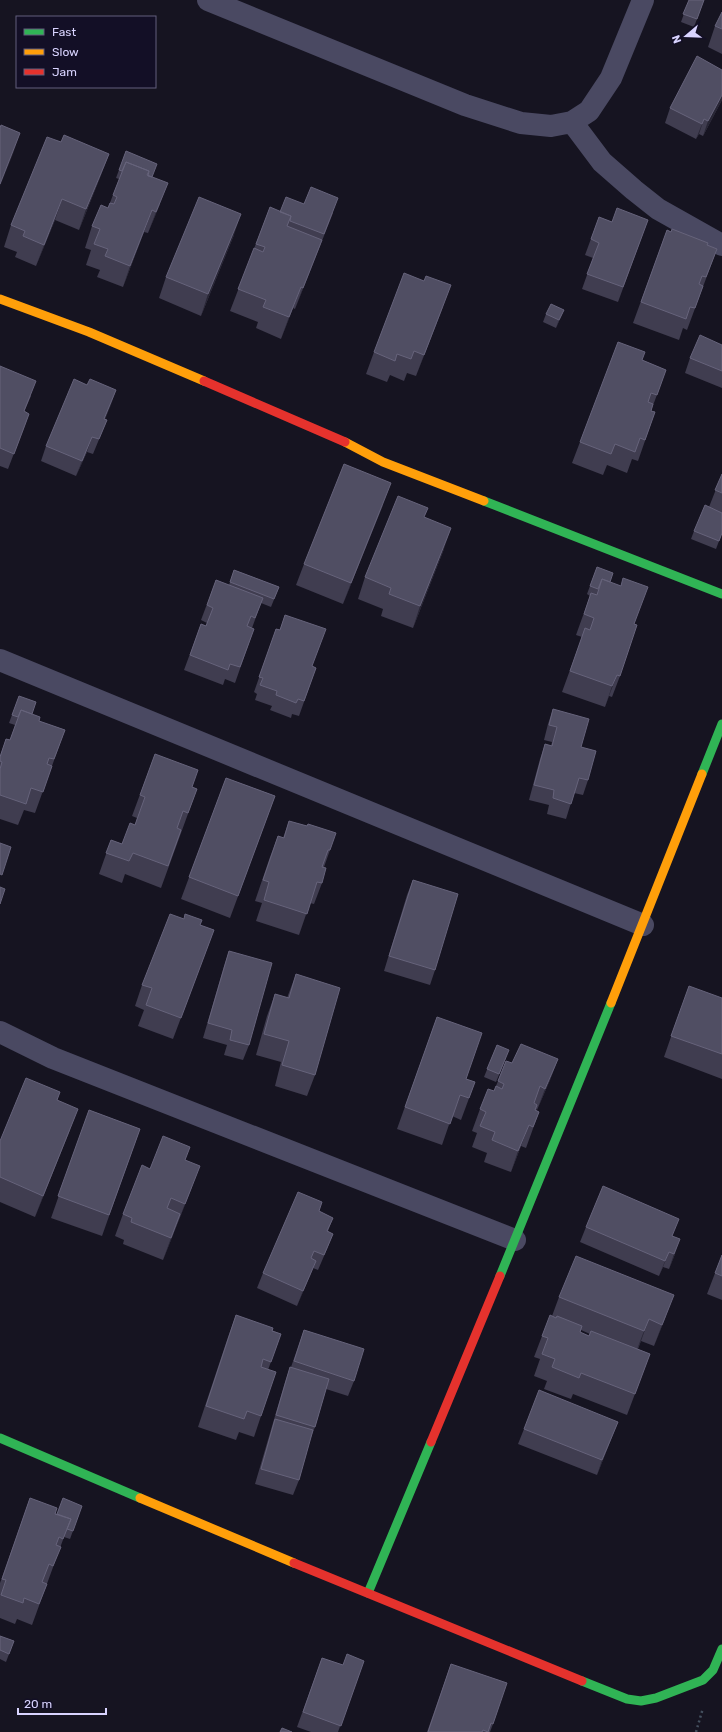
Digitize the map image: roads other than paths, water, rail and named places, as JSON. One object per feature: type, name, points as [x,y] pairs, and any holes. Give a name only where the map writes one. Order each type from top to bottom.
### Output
[{"type":"street","points":[[208,0],[465,105],[520,123],[551,126],[572,122],[589,111],[611,78],[643,0]]},
{"type":"street","points":[[572,122],[602,162],[634,190],[658,209],[722,245]]},
{"type":"street","points":[[0,299],[89,332],[336,438],[383,462],[722,594]]},
{"type":"street","points":[[0,660],[643,925]]},
{"type":"street","points":[[368,1594],[516,1240],[722,724]]},
{"type":"street","points":[[0,1032],[53,1058],[516,1240]]},
{"type":"street","points":[[0,1438],[368,1594],[627,1699],[642,1701],[656,1698],[702,1680],[712,1670],[722,1649]]}]
